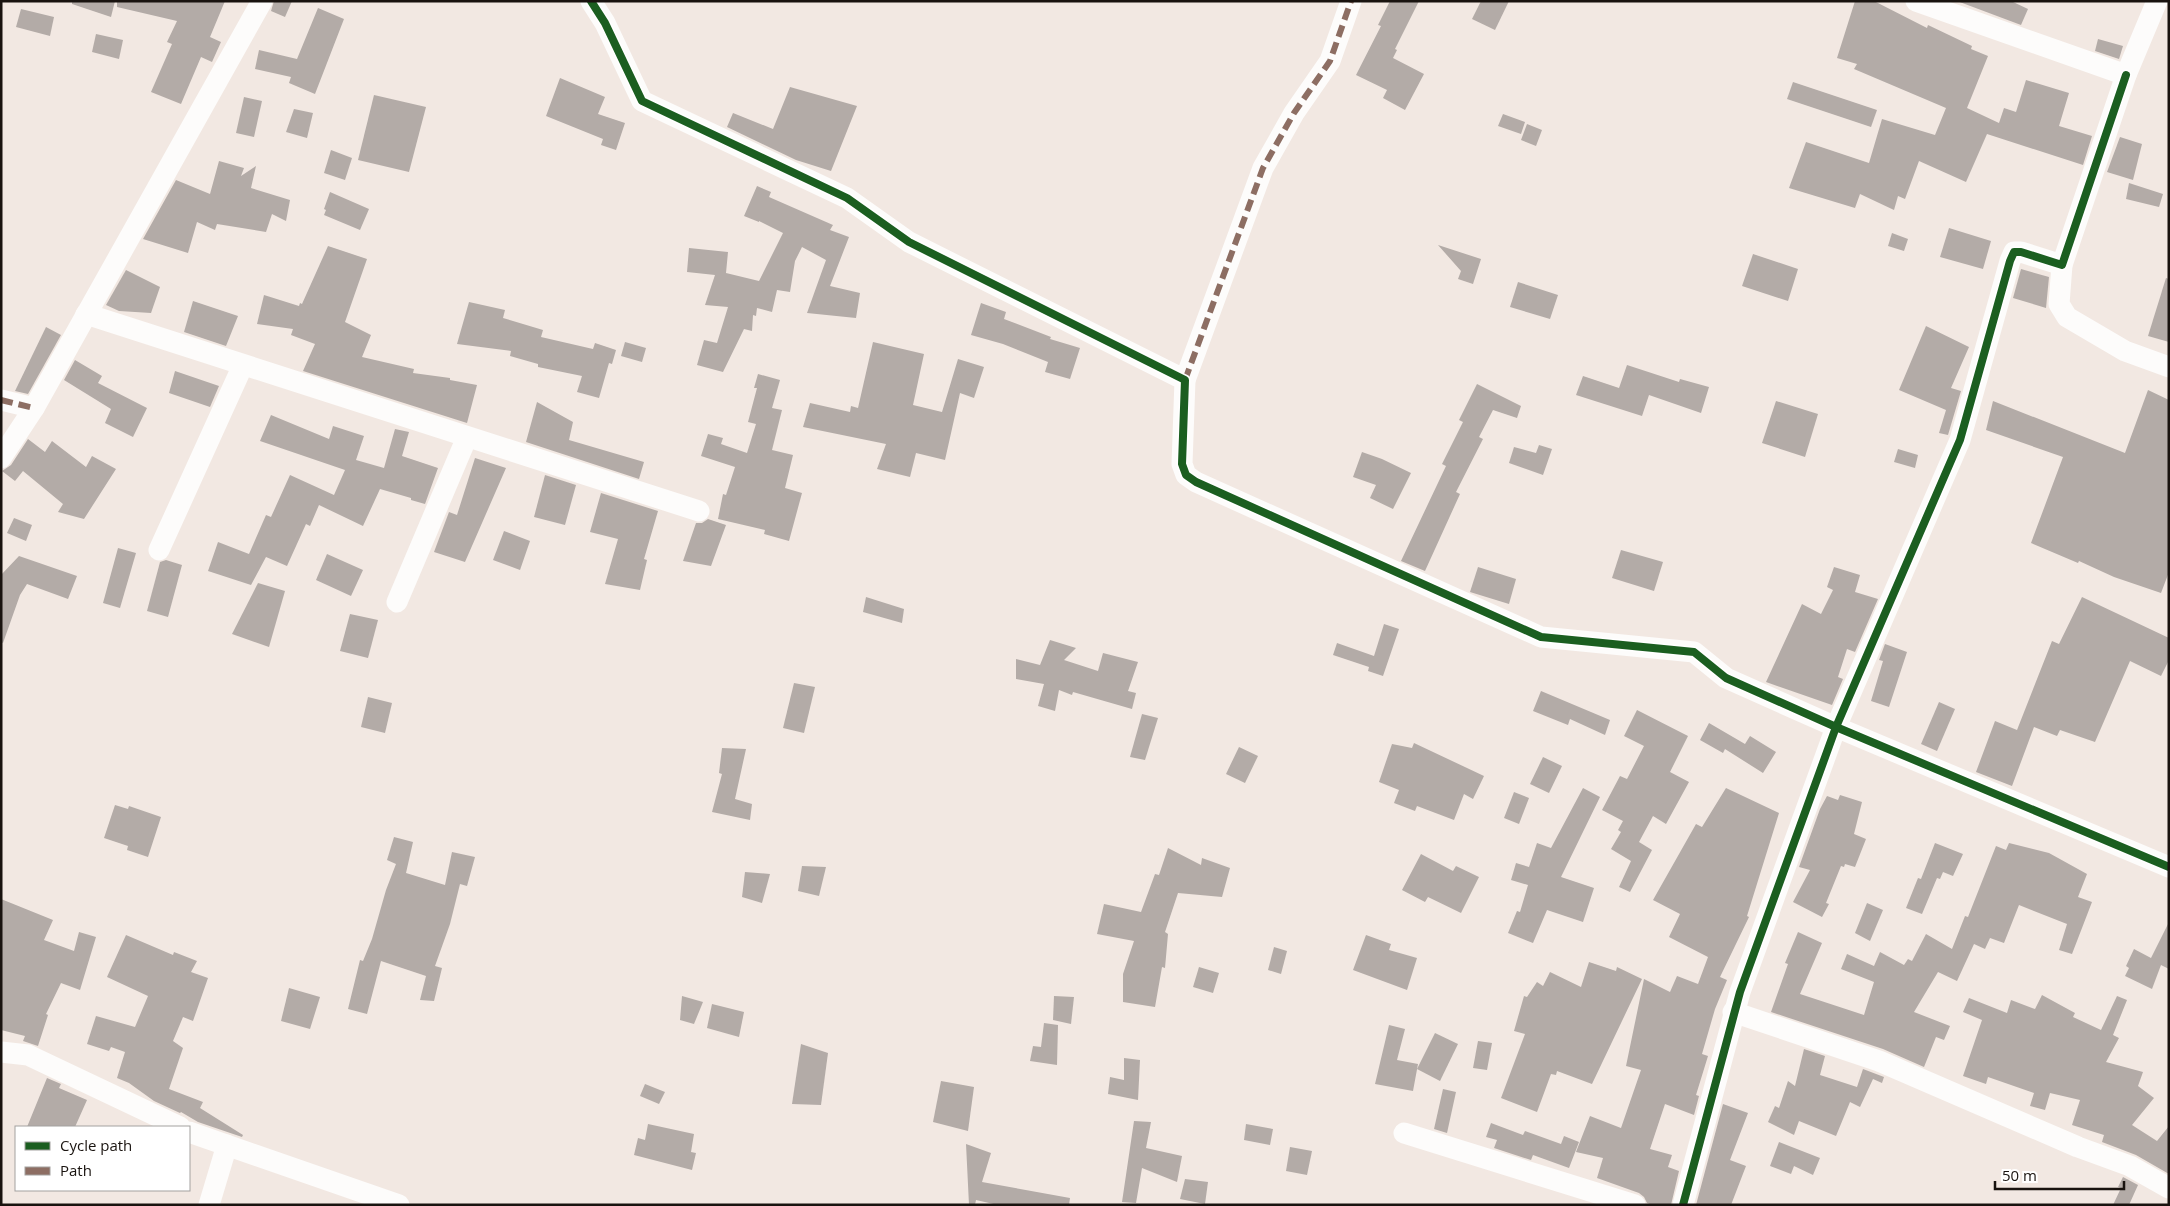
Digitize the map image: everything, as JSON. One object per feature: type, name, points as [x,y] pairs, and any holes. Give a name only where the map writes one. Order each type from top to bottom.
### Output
[{"type":"street","points":[[1,458],[34,408],[262,1]]},
{"type":"street","points":[[591,1],[605,23],[642,101],[847,198],[909,242],[1185,380]]},
{"type":"street","points":[[1350,1],[1330,61],[1294,113],[1264,168],[1185,380],[1182,464],[1186,476],[1541,637],[1694,652],[1726,678],[1836,727],[2169,867]]},
{"type":"street","points":[[1916,1],[2126,75]]},
{"type":"street","points":[[2157,1],[2126,75],[2062,265],[2059,304],[2067,317],[2125,351],[2169,367]]},
{"type":"street","points":[[1682,1205],[1733,1012],[1836,727],[1960,440],[2010,261],[2014,252],[2021,252],[2062,265]]},
{"type":"street","points":[[86,314],[699,511]]},
{"type":"street","points":[[159,550],[243,365]]},
{"type":"street","points":[[1,400],[34,408]]},
{"type":"street","points":[[397,602],[467,437]]},
{"type":"street","points":[[1733,1012],[1879,1061],[2078,1147],[2130,1166],[2169,1188]]},
{"type":"street","points":[[1,1052],[28,1055],[178,1126]]},
{"type":"street","points":[[190,1132],[399,1205]]},
{"type":"street","points":[[1404,1133],[1635,1205]]},
{"type":"street","points":[[209,1205],[227,1145]]},
{"type":"building","points":[[72,1],[115,1],[111,17],[72,4]]},
{"type":"building","points":[[117,1],[225,1],[210,37],[221,42],[212,62],[201,57],[181,104],[151,92],[172,44],[167,42],[177,21],[117,7]]},
{"type":"building","points":[[274,1],[292,1],[285,17],[271,11]]},
{"type":"building","points":[[1390,1],[1419,1],[1395,49],[1397,50],[1393,58],[1424,74],[1405,110],[1383,98],[1387,90],[1356,75],[1381,26],[1378,25]]},
{"type":"building","points":[[1481,1],[1509,1],[1495,30],[1472,19]]},
{"type":"building","points":[[1855,1],[1874,1],[1927,28],[1928,25],[1972,46],[1971,49],[1988,56],[1967,108],[1999,123],[2004,108],[2016,112],[2026,80],[2069,93],[2059,126],[2092,136],[2083,165],[1987,134],[1966,182],[1919,161],[1905,199],[1898,196],[1894,210],[1860,194],[1855,208],[1789,188],[1806,142],[1869,163],[1882,119],[1935,135],[1946,108],[1854,69],[1857,64],[1837,58]]},
{"type":"building","points":[[1957,1],[2011,1],[2028,9],[2021,25]]},
{"type":"building","points":[[318,8],[344,19],[315,94],[289,83],[291,77],[255,69],[259,50],[297,59]]},
{"type":"building","points":[[21,9],[54,17],[50,36],[16,27]]},
{"type":"building","points":[[96,34],[123,40],[119,59],[92,52]]},
{"type":"building","points":[[2098,39],[2123,46],[2119,59],[2095,51]]},
{"type":"building","points":[[560,78],[605,97],[598,114],[625,123],[616,150],[601,145],[603,139],[546,116]]},
{"type":"building","points":[[1793,82],[1877,110],[1871,127],[1787,99]]},
{"type":"building","points":[[790,87],[857,106],[831,171],[796,160],[727,127],[733,113],[773,129]]},
{"type":"building","points":[[374,95],[426,107],[409,172],[358,160]]},
{"type":"building","points":[[244,97],[262,101],[254,137],[236,133]]},
{"type":"building","points":[[294,109],[313,113],[307,138],[286,132]]},
{"type":"building","points":[[1503,114],[1525,122],[1521,134],[1498,126]]},
{"type":"building","points":[[1527,124],[1542,130],[1536,146],[1521,140]]},
{"type":"building","points":[[2120,137],[2142,144],[2133,180],[2107,172]]},
{"type":"building","points":[[331,150],[352,158],[345,180],[324,173]]},
{"type":"building","points":[[219,161],[244,168],[241,176],[256,166],[251,188],[290,200],[286,221],[272,214],[266,232],[217,224],[215,230],[197,222],[188,253],[143,239],[176,180],[210,194]]},
{"type":"building","points":[[2129,183],[2163,194],[2159,207],[2126,199]]},
{"type":"building","points":[[757,186],[771,192],[769,197],[833,225],[830,230],[849,237],[830,286],[860,293],[856,318],[807,313],[826,260],[802,247],[795,261],[790,292],[777,290],[772,312],[757,308],[756,316],[753,315],[752,331],[744,329],[723,372],[697,365],[704,340],[717,343],[728,307],[705,305],[715,275],[687,272],[689,248],[728,252],[726,273],[759,281],[783,233],[744,216]]},
{"type":"building","points":[[330,192],[369,209],[360,230],[324,215],[326,210],[324,209]]},
{"type":"building","points":[[1949,228],[1991,241],[1983,269],[1940,257]]},
{"type":"building","points":[[1892,233],[1908,239],[1904,251],[1888,246]]},
{"type":"building","points":[[1438,245],[1481,259],[1473,284],[1458,279],[1461,271]]},
{"type":"building","points":[[328,246],[367,259],[345,322],[371,335],[362,357],[414,369],[413,373],[450,378],[450,380],[477,385],[467,423],[303,371],[315,344],[291,335],[293,329],[257,324],[264,295],[299,306],[300,303],[302,304]]},
{"type":"building","points":[[1753,254],[1798,269],[1788,301],[1742,286]]},
{"type":"building","points":[[2021,269],[2049,277],[2046,308],[2013,298]]},
{"type":"building","points":[[126,270],[160,287],[151,313],[119,311],[106,305]]},
{"type":"building","points":[[2166,278],[2169,279],[2169,342],[2148,336]]},
{"type":"building","points":[[1518,282],[1558,295],[1550,319],[1510,307]]},
{"type":"building","points":[[193,301],[238,316],[226,346],[184,332]]},
{"type":"building","points":[[469,302],[505,310],[503,318],[543,330],[541,337],[593,349],[595,343],[616,350],[612,364],[609,363],[599,398],[577,392],[582,376],[538,367],[538,364],[510,356],[511,351],[457,344]]},
{"type":"building","points":[[981,303],[1006,312],[1004,319],[1051,337],[1050,339],[1080,348],[1070,379],[1045,372],[1048,362],[1003,344],[971,335]]},
{"type":"building","points":[[1926,326],[1969,347],[1951,388],[1961,391],[1948,435],[1939,433],[1946,410],[1899,390]]},
{"type":"building","points":[[46,327],[61,335],[28,394],[15,391]]},
{"type":"building","points":[[625,342],[646,348],[642,362],[621,356]]},
{"type":"building","points":[[873,342],[924,354],[913,405],[942,412],[958,359],[984,367],[974,398],[960,393],[945,460],[916,453],[910,477],[877,469],[886,444],[803,427],[810,403],[850,412],[851,406],[858,408]]},
{"type":"building","points":[[75,360],[102,376],[98,383],[147,408],[133,437],[105,423],[111,409],[64,380]]},
{"type":"building","points":[[1627,365],[1679,382],[1680,379],[1709,387],[1701,413],[1649,395],[1642,416],[1576,395],[1583,376],[1619,388]]},
{"type":"building","points":[[175,371],[219,386],[210,407],[169,393]]},
{"type":"building","points":[[758,374],[780,380],[772,408],[782,410],[772,450],[793,455],[785,488],[802,493],[789,541],[764,534],[765,530],[718,519],[723,494],[726,495],[735,467],[701,456],[708,434],[723,438],[721,444],[747,453],[756,424],[748,422],[757,388],[754,388]]},
{"type":"building","points":[[1477,384],[1521,406],[1517,418],[1493,410],[1479,437],[1483,439],[1456,492],[1460,494],[1425,571],[1401,561],[1446,466],[1442,464],[1463,422],[1459,420]]},
{"type":"building","points":[[2148,390],[2169,400],[2169,572],[2161,593],[2114,577],[2079,561],[2078,563],[2031,543],[2063,457],[1986,430],[1993,401],[2125,453]]},
{"type":"building","points":[[1776,401],[1818,414],[1805,457],[1762,443]]},
{"type":"building","points":[[537,402],[573,422],[569,440],[644,462],[639,479],[526,442]]},
{"type":"building","points":[[271,415],[329,439],[333,426],[364,436],[356,460],[384,468],[395,429],[409,432],[402,456],[438,468],[425,504],[380,489],[363,526],[319,505],[310,526],[306,524],[287,566],[266,557],[251,585],[208,571],[218,542],[249,554],[266,515],[271,517],[290,475],[334,495],[345,470],[260,441]]},
{"type":"building","points":[[28,439],[45,452],[52,441],[86,467],[92,456],[116,469],[84,519],[58,512],[63,504],[23,471],[15,481],[2,471],[11,465]]},
{"type":"building","points":[[1539,445],[1552,449],[1543,475],[1509,463],[1514,447],[1536,453]]},
{"type":"building","points":[[1898,449],[1918,455],[1915,468],[1894,462]]},
{"type":"building","points":[[1362,452],[1411,473],[1393,509],[1370,498],[1376,485],[1353,477]]},
{"type":"building","points":[[475,458],[506,468],[465,562],[434,552],[449,512],[457,515]]},
{"type":"building","points":[[545,475],[576,485],[565,525],[534,517]]},
{"type":"building","points":[[601,493],[658,511],[644,559],[647,560],[640,590],[605,584],[618,539],[590,532]]},
{"type":"building","points":[[14,518],[32,525],[26,541],[7,533]]},
{"type":"building","points":[[708,519],[726,525],[711,566],[683,561],[696,523],[702,523]]},
{"type":"building","points":[[504,531],[530,541],[520,570],[493,560]]},
{"type":"building","points":[[118,548],[136,553],[120,608],[103,603]]},
{"type":"building","points":[[1621,550],[1663,562],[1654,591],[1612,578]]},
{"type":"building","points":[[327,554],[363,570],[351,596],[316,580]]},
{"type":"building","points":[[19,556],[77,576],[68,599],[27,584],[20,595],[3,643],[1,642],[1,575]]},
{"type":"building","points":[[166,560],[182,565],[168,617],[147,611],[160,562]]},
{"type":"building","points":[[1478,567],[1516,579],[1509,604],[1470,592]]},
{"type":"building","points":[[1834,567],[1860,575],[1855,592],[1878,599],[1855,652],[1847,649],[1838,677],[1843,679],[1832,705],[1766,682],[1802,604],[1821,614],[1833,590],[1827,587]]},
{"type":"building","points":[[258,583],[285,591],[269,647],[232,634]]},
{"type":"building","points":[[866,597],[904,609],[902,623],[863,612]]},
{"type":"building","points":[[2082,597],[2169,638],[2169,660],[2161,676],[2130,661],[2095,742],[2060,730],[2057,736],[2034,727],[2012,786],[1976,772],[1995,721],[2017,730],[2052,641],[2059,644]]},
{"type":"building","points":[[350,614],[378,620],[368,658],[340,651]]},
{"type":"building","points":[[1384,624],[1399,629],[1383,676],[1368,671],[1369,667],[1333,655],[1337,643],[1374,656]]},
{"type":"building","points":[[1050,640],[1076,648],[1064,660],[1098,671],[1103,653],[1138,662],[1128,691],[1136,693],[1132,709],[1073,692],[1072,695],[1059,690],[1055,711],[1038,706],[1044,684],[1016,679],[1016,659],[1040,665]]},
{"type":"building","points":[[1885,644],[1907,652],[1889,707],[1871,701],[1883,661],[1879,660]]},
{"type":"building","points":[[794,683],[815,687],[804,733],[783,728]]},
{"type":"building","points":[[1541,691],[1610,720],[1605,735],[1570,719],[1568,725],[1533,711]]},
{"type":"building","points":[[368,697],[392,703],[385,733],[361,727]]},
{"type":"building","points":[[1939,702],[1955,709],[1937,751],[1921,744]]},
{"type":"building","points":[[1637,710],[1688,736],[1670,772],[1689,782],[1666,824],[1653,816],[1639,842],[1652,850],[1630,892],[1619,887],[1631,861],[1611,849],[1621,832],[1618,830],[1623,821],[1602,810],[1620,776],[1627,779],[1644,746],[1624,736]]},
{"type":"building","points":[[1142,714],[1158,718],[1145,760],[1130,757]]},
{"type":"building","points":[[1709,723],[1745,744],[1750,736],[1776,752],[1763,773],[1725,749],[1723,753],[1700,740]]},
{"type":"building","points":[[1414,743],[1484,776],[1473,799],[1464,794],[1454,820],[1417,806],[1415,811],[1394,803],[1399,790],[1379,782],[1392,744],[1412,748]]},
{"type":"building","points":[[1239,747],[1258,756],[1245,783],[1226,774]]},
{"type":"building","points":[[722,748],[746,749],[735,799],[752,804],[750,820],[712,812],[722,774],[719,773]]},
{"type":"building","points":[[1543,757],[1562,766],[1549,793],[1530,784]]},
{"type":"building","points":[[1583,788],[1600,797],[1561,877],[1594,888],[1583,922],[1547,910],[1533,943],[1508,933],[1517,911],[1520,912],[1528,885],[1511,880],[1516,863],[1529,867],[1537,843],[1551,848]]},
{"type":"building","points":[[1726,788],[1779,813],[1747,916],[1749,917],[1720,977],[1727,980],[1715,1009],[1702,1054],[1708,1056],[1696,1095],[1699,1096],[1694,1115],[1665,1104],[1650,1149],[1672,1155],[1668,1167],[1679,1171],[1671,1205],[1652,1205],[1647,1203],[1639,1193],[1597,1178],[1603,1158],[1576,1152],[1590,1116],[1621,1128],[1641,1070],[1626,1066],[1644,979],[1670,992],[1677,976],[1698,984],[1708,957],[1669,937],[1680,914],[1653,900],[1696,824],[1702,827]]},
{"type":"building","points":[[1514,792],[1529,798],[1519,824],[1504,818]]},
{"type":"building","points":[[1840,795],[1862,802],[1854,834],[1866,839],[1855,867],[1845,864],[1844,867],[1841,866],[1826,903],[1829,904],[1822,917],[1793,902],[1810,870],[1799,867],[1820,809],[1827,796],[1838,800]]},
{"type":"building","points":[[115,805],[128,809],[129,806],[161,817],[148,857],[127,850],[128,846],[104,838]]},
{"type":"building","points":[[394,837],[413,842],[406,873],[445,885],[452,852],[475,857],[467,886],[460,884],[450,924],[435,966],[442,968],[434,1001],[420,1000],[426,976],[381,961],[367,1014],[348,1009],[360,960],[363,961],[372,939],[386,890],[396,864],[387,860]]},
{"type":"building","points":[[1935,843],[1963,854],[1953,876],[1943,872],[1940,879],[1937,878],[1922,914],[1906,908],[1918,878],[1921,879]]},
{"type":"building","points":[[2009,843],[2049,853],[2087,874],[2078,897],[2092,902],[2072,954],[2059,950],[2067,924],[2019,905],[2004,943],[1990,938],[1985,949],[1974,944],[1957,981],[1938,972],[1914,1012],[1950,1026],[1944,1040],[1936,1037],[1924,1067],[1883,1049],[1771,1012],[1788,964],[1785,963],[1798,932],[1822,943],[1800,994],[1864,1015],[1874,982],[1841,969],[1847,954],[1874,966],[1880,952],[1904,965],[1908,959],[1912,961],[1926,934],[1952,949],[1965,916],[1968,917],[1996,846],[2006,850]]},
{"type":"building","points":[[1168,848],[1201,865],[1202,858],[1230,868],[1222,897],[1178,893],[1165,932],[1168,934],[1165,968],[1162,967],[1155,1007],[1123,1002],[1123,974],[1134,941],[1097,934],[1104,904],[1141,912],[1155,874],[1159,875]]},
{"type":"building","points":[[1421,854],[1453,871],[1456,866],[1479,877],[1461,913],[1428,897],[1425,902],[1402,890]]},
{"type":"building","points":[[802,866],[826,867],[819,896],[798,891]]},
{"type":"building","points":[[745,872],[770,874],[762,903],[742,897]]},
{"type":"building","points":[[1,899],[53,920],[44,940],[74,951],[79,932],[96,937],[80,990],[61,983],[46,1014],[48,1015],[38,1046],[23,1041],[25,1036],[1,1030]]},
{"type":"building","points":[[1867,903],[1883,910],[1870,941],[1855,933]]},
{"type":"building","points":[[2169,922],[2169,969],[2161,965],[2152,989],[2125,976],[2129,968],[2126,966],[2134,949],[2151,958]]},
{"type":"building","points":[[126,935],[173,955],[174,952],[197,961],[191,972],[208,978],[193,1021],[183,1017],[173,1041],[183,1048],[169,1089],[203,1102],[200,1108],[243,1135],[242,1137],[198,1122],[181,1112],[154,1101],[129,1083],[117,1078],[125,1052],[111,1047],[109,1051],[87,1044],[96,1016],[135,1027],[148,996],[107,977]]},
{"type":"building","points":[[1366,935],[1391,944],[1389,950],[1417,958],[1407,990],[1353,970]]},
{"type":"building","points":[[1274,947],[1287,951],[1281,974],[1268,970]]},
{"type":"building","points":[[1589,962],[1616,971],[1617,967],[1642,979],[1592,1084],[1557,1071],[1556,1075],[1551,1074],[1537,1112],[1501,1098],[1525,1034],[1514,1031],[1524,996],[1527,997],[1537,982],[1543,986],[1550,972],[1581,987]]},
{"type":"building","points":[[1199,967],[1219,973],[1213,993],[1193,987]]},
{"type":"building","points":[[289,988],[320,997],[310,1029],[281,1021]]},
{"type":"building","points":[[2042,995],[2075,1013],[2073,1017],[2101,1030],[2117,996],[2127,1000],[2113,1035],[2119,1038],[2106,1062],[2143,1072],[2138,1086],[2154,1098],[2132,1125],[2157,1141],[2169,1126],[2169,1174],[2136,1155],[2102,1142],[2104,1135],[2072,1125],[2080,1100],[2050,1093],[2045,1110],[2030,1106],[2034,1093],[1988,1077],[1986,1084],[1963,1076],[1982,1020],[1963,1012],[1969,998],[2007,1013],[2011,1000],[2035,1009]]},
{"type":"building","points":[[682,996],[703,1002],[694,1024],[680,1020]]},
{"type":"building","points":[[1054,996],[1074,997],[1071,1024],[1053,1020]]},
{"type":"building","points":[[712,1004],[744,1012],[739,1037],[707,1028]]},
{"type":"building","points":[[1044,1023],[1058,1025],[1057,1065],[1030,1061],[1033,1046],[1041,1047]]},
{"type":"building","points":[[1389,1025],[1405,1029],[1397,1060],[1418,1064],[1413,1091],[1375,1084]]},
{"type":"building","points":[[1435,1033],[1458,1044],[1440,1081],[1417,1069]]},
{"type":"building","points":[[1478,1041],[1492,1043],[1487,1070],[1473,1068]]},
{"type":"building","points":[[801,1044],[828,1053],[821,1105],[792,1104]]},
{"type":"building","points":[[1804,1049],[1825,1056],[1820,1075],[1857,1087],[1863,1069],[1884,1077],[1882,1083],[1873,1079],[1860,1107],[1850,1102],[1836,1136],[1799,1121],[1794,1135],[1768,1122],[1775,1106],[1779,1108],[1788,1081],[1795,1086]]},
{"type":"building","points":[[1124,1058],[1140,1060],[1138,1100],[1108,1094],[1110,1077],[1124,1080]]},
{"type":"building","points":[[47,1078],[61,1084],[59,1088],[87,1100],[75,1126],[27,1126]]},
{"type":"building","points":[[941,1081],[974,1087],[968,1131],[933,1122]]},
{"type":"building","points":[[645,1084],[665,1092],[659,1104],[640,1096]]},
{"type":"building","points":[[1443,1089],[1456,1092],[1447,1133],[1434,1129]]},
{"type":"building","points":[[1723,1104],[1748,1113],[1730,1160],[1746,1166],[1731,1205],[1696,1205]]},
{"type":"building","points":[[1134,1121],[1151,1122],[1146,1148],[1182,1156],[1177,1182],[1142,1168],[1136,1203],[1122,1202]]},
{"type":"building","points":[[1491,1123],[1523,1135],[1525,1131],[1561,1144],[1564,1136],[1579,1142],[1569,1168],[1533,1155],[1531,1160],[1494,1148],[1497,1140],[1486,1137]]},
{"type":"building","points":[[648,1124],[694,1134],[691,1152],[696,1153],[692,1170],[634,1155],[638,1138],[645,1140]]},
{"type":"building","points":[[1246,1124],[1273,1129],[1270,1145],[1244,1140]]},
{"type":"building","points":[[1779,1142],[1820,1158],[1813,1175],[1794,1166],[1791,1174],[1770,1166]]},
{"type":"building","points":[[966,1144],[991,1153],[982,1182],[1070,1198],[1069,1205],[998,1205],[976,1200],[975,1205],[969,1205]]},
{"type":"building","points":[[1290,1147],[1312,1151],[1307,1175],[1286,1171]]},
{"type":"building","points":[[2123,1177],[2138,1185],[2129,1205],[2113,1205],[2121,1188],[2118,1187]]},
{"type":"building","points":[[1185,1179],[1208,1182],[1205,1204],[1180,1199]]},
{"type":"marked path","points":[[1185,380],[1263,168],[1294,113],[1330,61],[1351,1]]},
{"type":"marked path","points":[[1,400],[34,408]]},
{"type":"cycle path","points":[[591,1],[605,23],[642,101],[847,198],[909,242],[1185,380],[1182,464],[1186,475],[1196,482],[1541,637],[1694,652],[1726,678],[1836,727],[2169,867]]},
{"type":"cycle path","points":[[1683,1205],[1740,992],[1836,727],[1960,440],[2010,261],[2014,252],[2021,252],[2062,265],[2126,75]]}]
